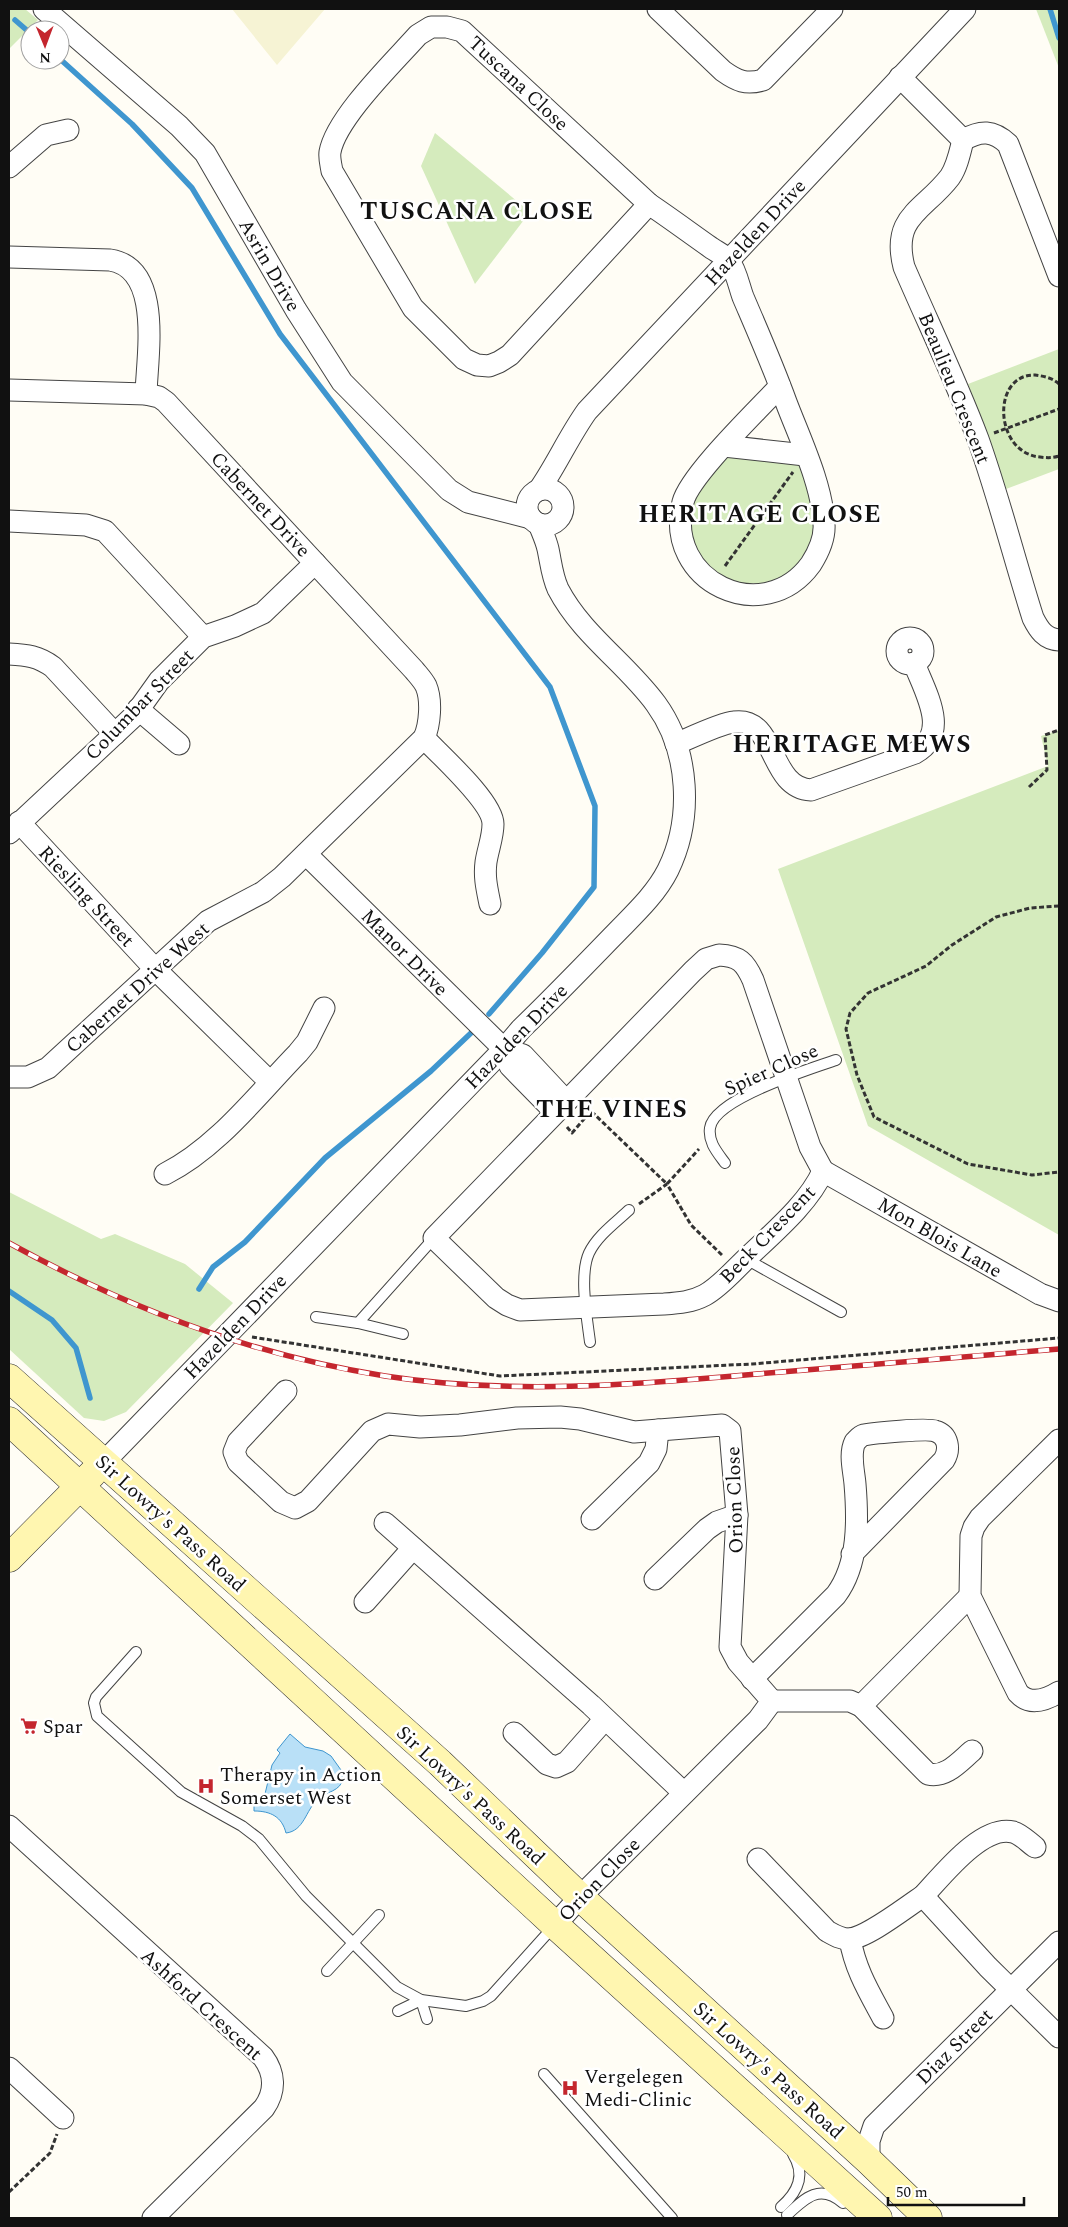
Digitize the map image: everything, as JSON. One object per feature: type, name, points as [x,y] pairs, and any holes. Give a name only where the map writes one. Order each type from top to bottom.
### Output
[{"type":"main road","name":"Sir Lowry's Pass Road","points":[[9,1378],[440,1763],[580,1897],[869,2161],[928,2218]]},
{"type":"main road","name":"Sir Lowry's Pass Road","points":[[9,1421],[555,1925],[878,2218]]},
{"type":"main road","points":[[9,1558],[104,1462]]},
{"type":"street","name":"Asrin Drive","points":[[44,9],[179,126],[205,153],[301,319],[342,382],[449,490],[468,502],[487,508],[541,508]]},
{"type":"street","points":[[658,9],[723,71],[733,78],[748,83],[763,80],[769,75],[832,9]]},
{"type":"street","name":"Hazelden Drive","points":[[104,1462],[639,909],[667,871],[680,835],[685,801],[682,766],[676,744],[668,724],[647,693],[587,631],[571,610],[552,573],[541,508],[570,435],[587,411],[965,9]]},
{"type":"street","name":"Tuscana Close","points":[[649,204],[510,355],[494,364],[477,365],[464,358],[414,308],[332,171],[329,154],[334,138],[350,113],[418,35],[431,28],[448,27],[462,31],[649,204],[728,260]]},
{"type":"street","points":[[900,77],[963,140],[983,132],[993,133],[1008,144],[1059,276]]},
{"type":"street","points":[[9,167],[46,135],[68,130]]},
{"type":"street","name":"Beaulieu Crescent","points":[[963,140],[951,176],[914,212],[901,235],[900,250],[904,267],[954,377],[978,440],[1003,512],[1033,618],[1039,630],[1054,640],[1059,640]]},
{"type":"street","points":[[9,257],[110,260],[128,266],[137,277],[148,303],[146,394]]},
{"type":"street","points":[[728,260],[780,386],[820,494],[824,526],[818,554],[804,573],[789,585],[766,593],[737,593],[712,584],[696,568],[686,552],[680,528],[683,501],[694,481],[780,386]]},
{"type":"street","name":"Cabernet Drive","points":[[9,390],[146,394],[159,397],[166,402],[423,681],[428,698],[427,730],[424,738]]},
{"type":"street","points":[[724,446],[805,455]]},
{"type":"street","name":"Columbar Street","points":[[9,521],[86,525],[106,530],[203,637]]},
{"type":"street","name":"Columbar Street","points":[[14,827],[134,716],[159,681],[203,637],[235,626],[263,613],[316,563]]},
{"type":"street","points":[[9,654],[33,656],[44,660],[53,667],[115,734]]},
{"type":"street","points":[[676,744],[733,722],[746,722],[755,726],[762,734],[784,775],[791,784],[801,790],[811,790],[915,753],[925,747],[932,736],[934,722],[914,663]]},
{"type":"street","points":[[138,709],[178,744]]},
{"type":"street","points":[[424,738],[481,798],[492,816],[492,837],[486,861],[485,881],[490,904]]},
{"type":"street","name":"Cabernet Drive West","points":[[19,1077],[48,1068],[208,921],[263,892],[282,877],[424,738]]},
{"type":"street","name":"Riesling Street","points":[[14,827],[270,1082]]},
{"type":"street","name":"Manor Drive","points":[[306,854],[504,1049]]},
{"type":"street","name":"Beck Crescent","points":[[719,955],[733,956],[749,970],[810,1147],[823,1171],[810,1193],[746,1259],[704,1295],[684,1303],[520,1310],[496,1298],[434,1238],[561,1106],[706,959],[719,955]]},
{"type":"street","points":[[165,1174],[182,1165],[210,1144],[270,1082],[307,1042],[324,1008]]},
{"type":"street","points":[[504,1049],[510,1066],[561,1106]]},
{"type":"street","name":"Mon Blois Lane","points":[[823,1171],[1040,1294],[1059,1301]]},
{"type":"street","name":"Orion Close","points":[[286,1392],[238,1442],[234,1452],[238,1462],[281,1502],[290,1507],[304,1504],[372,1431],[388,1424],[420,1427],[460,1425],[518,1418],[560,1418],[580,1419],[634,1432],[722,1426],[730,1431],[737,1515],[735,1587],[729,1640],[733,1655],[772,1701],[758,1720],[580,1897],[555,1925]]},
{"type":"street","points":[[592,1519],[649,1463],[656,1449],[658,1430]]},
{"type":"street","points":[[752,1679],[836,1595],[846,1580],[858,1519],[852,1453],[855,1442],[865,1435],[930,1430],[941,1434],[948,1443],[947,1455],[944,1460],[852,1554]]},
{"type":"street","points":[[1059,1440],[980,1518],[974,1527],[970,1547],[970,1596],[1018,1694],[1024,1699],[1032,1701],[1042,1700],[1059,1692]]},
{"type":"street","points":[[655,1579],[707,1529],[717,1522],[737,1515]]},
{"type":"street","points":[[385,1523],[605,1719],[684,1793]]},
{"type":"street","points":[[366,1602],[413,1548]]},
{"type":"street","points":[[861,1706],[970,1596]]},
{"type":"street","points":[[772,1701],[850,1701],[861,1706],[928,1774],[943,1774],[972,1751]]},
{"type":"street","points":[[514,1733],[547,1764],[556,1767],[567,1762],[605,1719]]},
{"type":"street","name":"Ashford Crescent","points":[[9,1826],[263,2057],[271,2070],[273,2086],[264,2108],[153,2218]]},
{"type":"street","points":[[758,1859],[827,1931],[838,1937],[850,1939],[864,1935],[922,1896],[973,1846],[991,1834],[1000,1831],[1016,1833],[1035,1847]]},
{"type":"street","points":[[922,1896],[988,1967],[1059,2037]]},
{"type":"street","points":[[850,1939],[853,1959],[883,2018]]},
{"type":"street","name":"Diaz Street","points":[[869,2161],[869,2141],[874,2126],[1059,1942]]},
{"type":"street","points":[[9,2068],[63,2118]]},
{"type":"lane","name":"Spier Close","points":[[710,1137],[713,1118],[738,1099],[785,1077],[836,1060]]},
{"type":"lane","points":[[710,1137],[712,1145],[725,1163]]},
{"type":"lane","points":[[590,1342],[586,1306],[585,1269],[589,1253],[598,1240],[629,1210]]},
{"type":"lane","points":[[358,1323],[434,1238]]},
{"type":"lane","points":[[746,1259],[841,1312]]},
{"type":"lane","points":[[316,1317],[358,1323],[403,1334]]},
{"type":"lane","points":[[136,1652],[96,1697],[95,1710],[97,1716],[181,1792],[242,1826],[259,1839],[306,1896],[397,1986],[421,2000],[466,2006],[484,2001],[491,1996],[555,1925]]},
{"type":"lane","points":[[328,1971],[380,1915]]},
{"type":"lane","points":[[398,2011],[421,2000]]},
{"type":"lane","points":[[421,2000],[427,2020]]},
{"type":"lane","points":[[544,2074],[672,2218]]},
{"type":"lane","points":[[775,2123],[797,2161],[800,2174],[795,2192],[784,2211],[810,2196],[822,2193],[836,2197],[848,2208]]},
{"type":"path","points":[[1059,384],[1040,376],[1026,375],[1020,378],[1008,393],[1003,410],[1006,429],[1017,447],[1024,454],[1044,457],[1059,456]]},
{"type":"path","points":[[978,440],[1059,409]]},
{"type":"path","points":[[712,584],[805,455]]},
{"type":"path","points":[[1029,787],[1047,770],[1045,735],[1059,730]]},
{"type":"path","points":[[1059,906],[1030,908],[996,917],[952,945],[926,966],[868,993],[850,1013],[846,1029],[857,1075],[874,1117],[968,1164],[1032,1175],[1059,1172]]},
{"type":"path","points":[[561,1106],[572,1133],[591,1112],[667,1184],[691,1225],[714,1247]]},
{"type":"path","points":[[629,1210],[667,1184],[710,1137]]},
{"type":"path","points":[[230,1332],[295,1345],[500,1376],[752,1364],[1059,1338]]},
{"type":"path","points":[[9,2192],[50,2153],[63,2118]]},
{"type":"shaded area","points":[[232,9],[325,9],[277,65]]},
{"type":"green space","points":[[9,9],[25,9],[38,20],[20,20],[20,38],[9,49]]},
{"type":"green space","points":[[1036,9],[1059,9],[1059,68]]},
{"type":"green space","points":[[435,133],[530,212],[475,284],[421,166]]},
{"type":"green space","points":[[1059,349],[1059,469],[1006,489],[968,384]]},
{"type":"green space","points":[[716,447],[799,457],[822,520],[815,553],[790,582],[705,585],[675,518]]},
{"type":"green space","points":[[1059,730],[1059,1235],[868,1126],[778,869],[1048,766],[1041,736]]},
{"type":"green space","points":[[9,1192],[101,1239],[115,1234],[185,1264],[233,1303],[126,1412],[104,1421],[84,1418],[9,1349]]},
{"type":"water","points":[[290,1734],[305,1747],[323,1751],[331,1756],[341,1770],[343,1778],[342,1783],[336,1789],[313,1804],[297,1828],[286,1833],[279,1819],[266,1812],[254,1811],[254,1805],[264,1798],[272,1765],[280,1753],[277,1750]]},
{"type":"waterway","points":[[1050,9],[1059,38]]},
{"type":"waterway","points":[[15,20],[20,24]]},
{"type":"waterway","points":[[70,68],[132,124],[192,188],[280,334],[550,687],[595,806],[594,887],[542,953],[489,1014]]},
{"type":"waterway","points":[[199,1289],[213,1267],[245,1242],[325,1158],[431,1071],[471,1033]]},
{"type":"waterway","points":[[9,1291],[52,1320],[76,1348],[90,1398]]},
{"type":"railway","points":[[9,1243],[54,1267],[144,1308],[238,1342],[286,1356],[335,1367],[431,1382],[524,1387],[617,1384],[1059,1349]]},
{"type":"place","name":"Spar","points":[[29,1726]]},
{"type":"place","name":"Therapy in Action Somerset West","points":[[206,1786]]},
{"type":"place","name":"Vergelegen Medi-Clinic","points":[[570,2088]]},
{"type":"district","name":"TUSCANA CLOSE","points":[[477,210]]},
{"type":"district","name":"HERITAGE CLOSE","points":[[760,513]]},
{"type":"district","name":"HERITAGE MEWS","points":[[852,743]]},
{"type":"district","name":"THE VINES","points":[[612,1108]]}]
